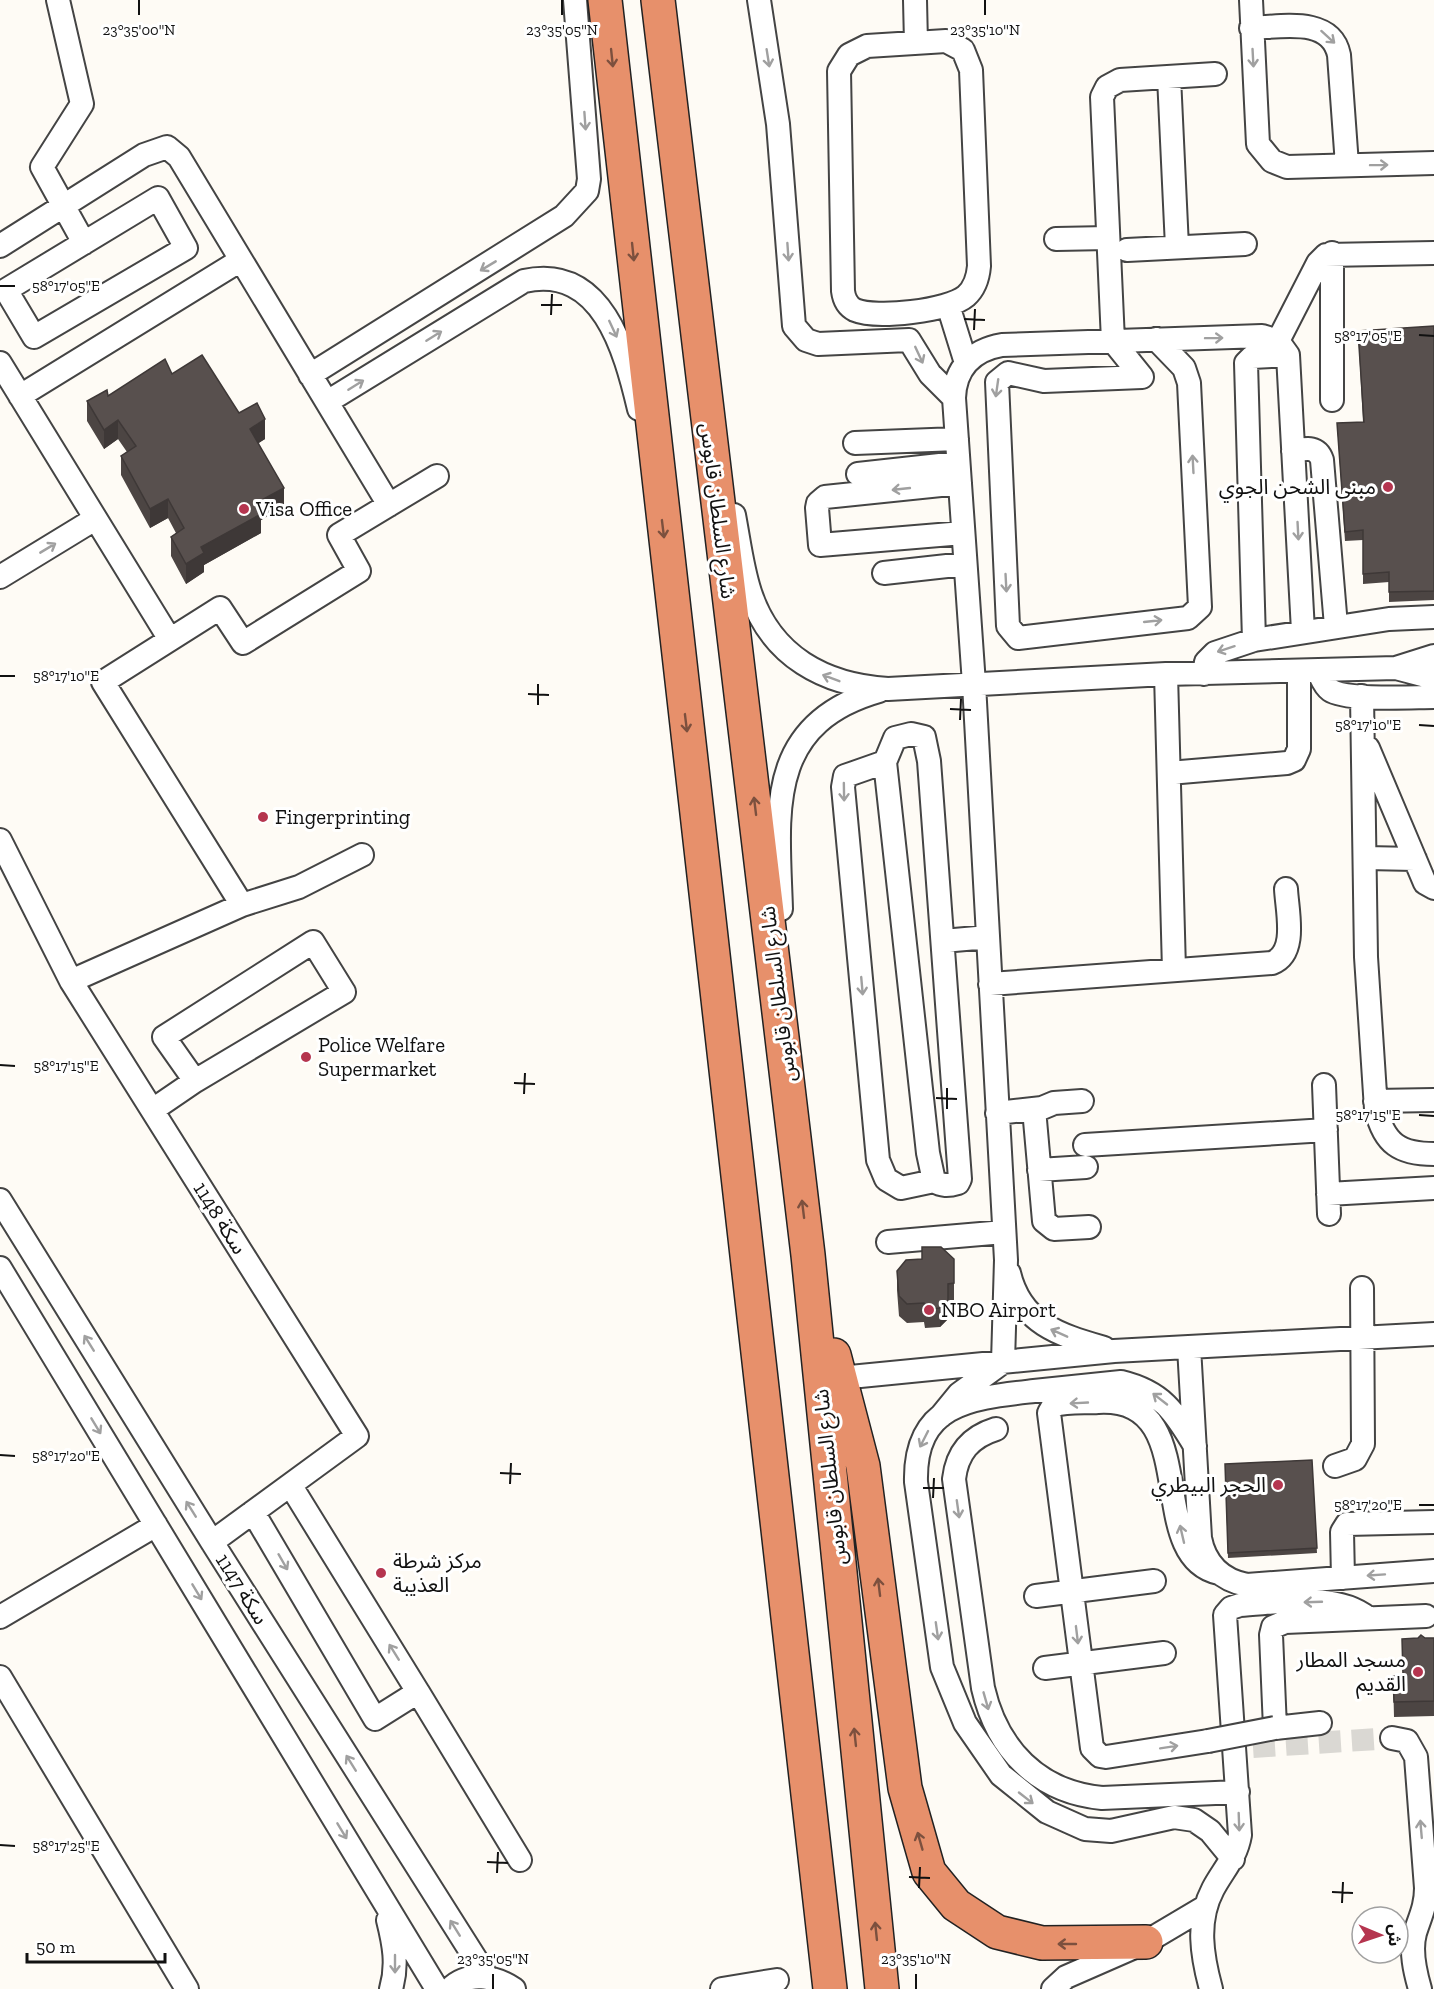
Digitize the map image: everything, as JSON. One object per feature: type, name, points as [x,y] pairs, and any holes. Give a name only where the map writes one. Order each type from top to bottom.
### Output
[{"type":"highway","points":[[605,0],[830,1989]]},
{"type":"highway","name":"شارع السلطان قابوس","points":[[658,0],[808,1256],[882,1989]]},
{"type":"highway","points":[[808,1256],[863,1467],[905,1788],[929,1872],[956,1905],[997,1932],[1042,1944],[1146,1942]]},
{"type":"highway","points":[[803,1741],[810,1989]]},
{"type":"street","points":[[58,0],[82,104],[42,167],[84,243]]},
{"type":"street","points":[[310,375],[555,222],[587,191],[589,179],[575,0]]},
{"type":"street","points":[[759,0],[778,124],[795,326],[806,340],[818,344],[909,340],[930,374],[954,398]]},
{"type":"street","points":[[915,0],[916,43]]},
{"type":"street","points":[[1251,0],[1258,144],[1272,161],[1287,167],[1434,163]]},
{"type":"street","points":[[1251,28],[1310,27],[1324,32],[1334,41],[1339,55],[1347,165]]},
{"type":"street","points":[[916,43],[952,43],[967,56],[971,70],[978,273],[970,292],[948,305],[910,312],[861,312],[850,307],[843,291],[839,71],[843,62],[857,49],[916,43]]},
{"type":"street","points":[[1156,339],[1184,368],[1189,383],[1200,601],[1197,612],[1188,618],[1024,639],[1010,631],[996,387],[999,378],[1008,373],[1044,381],[1142,377],[1113,341],[1117,244],[1102,97],[1107,87],[1120,80],[1215,74]]},
{"type":"street","points":[[1169,77],[1177,247]]},
{"type":"street","points":[[0,246],[144,155],[167,147],[179,158],[389,505]]},
{"type":"street","points":[[158,198],[186,248],[34,337],[6,290],[84,243],[158,198]]},
{"type":"street","points":[[1056,239],[1177,247],[1245,244]]},
{"type":"street","points":[[1332,253],[1332,400]]},
{"type":"street","points":[[1303,631],[1293,451],[1283,348],[1318,263],[1332,253],[1434,253]]},
{"type":"street","points":[[20,396],[241,260]]},
{"type":"street","points":[[327,402],[524,281],[536,278],[554,280],[588,294],[601,308],[614,329],[633,383],[659,489]]},
{"type":"street","points":[[948,305],[966,363]]},
{"type":"street","points":[[1003,1362],[1006,1260],[974,684],[954,398],[958,375],[976,353],[1002,345],[1262,336],[1283,348]]},
{"type":"street","points":[[1254,640],[1246,363],[1252,357],[1283,348]]},
{"type":"street","points":[[699,356],[750,592],[763,620],[780,644],[795,657],[829,678],[858,687],[888,689],[1166,675],[1396,668],[1434,656]]},
{"type":"street","points":[[0,363],[169,638]]},
{"type":"street","points":[[855,443],[957,439]]},
{"type":"street","points":[[1293,451],[1312,449],[1319,453],[1322,460],[1336,627]]},
{"type":"street","points":[[858,474],[959,473]]},
{"type":"street","points":[[959,473],[825,498],[818,502],[817,508],[820,545],[963,533]]},
{"type":"street","points":[[242,905],[103,682],[169,638],[220,608],[243,643],[359,571],[339,535],[437,476]]},
{"type":"street","points":[[0,577],[95,519]]},
{"type":"street","points":[[884,573],[965,564]]},
{"type":"street","points":[[1204,674],[1206,662],[1215,653],[1254,640],[1389,619],[1434,617]]},
{"type":"street","points":[[1396,668],[1434,678]]},
{"type":"street","points":[[1308,671],[1334,692],[1362,696],[1434,697]]},
{"type":"street","points":[[1169,773],[1291,762],[1299,749],[1308,671]]},
{"type":"street","points":[[1166,675],[1174,970]]},
{"type":"street","points":[[785,1052],[778,817],[781,786],[791,757],[808,732],[831,711],[859,697],[888,689]]},
{"type":"street","points":[[1362,696],[1366,957],[1375,1101],[1381,1125],[1394,1144],[1407,1153],[1434,1154]]},
{"type":"street","points":[[911,734],[924,737],[930,760],[943,941],[960,1179],[958,1184],[951,1186],[940,1185],[934,1181],[928,1154],[885,762],[895,738],[911,734]]},
{"type":"street","points":[[1364,736],[1425,883],[1434,888]]},
{"type":"street","points":[[885,762],[845,776],[843,787],[878,1160],[886,1179],[901,1188],[934,1181]]},
{"type":"street","name":"سكة 1148","points":[[0,840],[71,981],[154,1109],[357,1436],[212,1542]]},
{"type":"street","points":[[71,981],[242,905],[299,887],[362,855]]},
{"type":"street","points":[[1366,858],[1415,859]]},
{"type":"street","points":[[990,984],[1278,960],[1287,951],[1288,944],[1286,889]]},
{"type":"street","points":[[943,941],[988,937]]},
{"type":"street","points":[[154,1109],[195,1081],[344,992],[313,942],[164,1037],[195,1081]]},
{"type":"street","points":[[1324,1085],[1329,1204],[1434,1188]]},
{"type":"street","points":[[997,1105],[1042,1097],[1044,1106],[1040,1170],[1043,1217],[1046,1225],[1054,1229],[1089,1227]]},
{"type":"street","points":[[1375,1101],[1434,1100]]},
{"type":"street","points":[[1044,1106],[1082,1101]]},
{"type":"street","points":[[1040,1170],[1085,1156],[1326,1130]]},
{"type":"street","name":"سكة 1147","points":[[0,1200],[212,1542],[487,1977]]},
{"type":"street","points":[[888,1242],[1004,1232]]},
{"type":"street","points":[[1006,1260],[1012,1287],[1026,1308],[1040,1322],[1056,1333],[1114,1352]]},
{"type":"street","name":"سكة 1147","points":[[0,1268],[437,1989]]},
{"type":"street","points":[[1335,1466],[1355,1459],[1363,1444],[1362,1288]]},
{"type":"street","points":[[840,1377],[1114,1352],[1434,1334]]},
{"type":"street","points":[[1189,1347],[1202,1548],[1219,1573]]},
{"type":"street","points":[[1003,1362],[959,1394],[923,1439],[918,1453],[916,1482],[942,1667],[956,1705],[976,1742],[1014,1788],[1047,1812],[1085,1829],[1111,1831],[1185,1817],[1203,1825],[1233,1859]]},
{"type":"street","points":[[941,1416],[966,1401],[980,1397],[1121,1382],[1152,1393],[1165,1402],[1176,1414],[1195,1446]]},
{"type":"street","points":[[1320,1723],[1100,1756],[1090,1743],[1049,1413],[1056,1404],[1117,1402],[1136,1409],[1151,1423],[1160,1440],[1185,1546],[1202,1567],[1247,1585],[1434,1571]]},
{"type":"street","points":[[996,1429],[984,1432],[966,1446],[955,1468],[954,1479],[983,1688],[990,1715],[1002,1740],[1020,1762],[1043,1780],[1082,1796],[1102,1798],[1238,1792]]},
{"type":"street","points":[[291,1486],[520,1860]]},
{"type":"street","points":[[253,1512],[375,1719],[418,1692]]},
{"type":"street","points":[[1343,1578],[1342,1532],[1347,1524],[1434,1522]]},
{"type":"street","points":[[0,1617],[156,1525]]},
{"type":"street","points":[[1036,1596],[1154,1581]]},
{"type":"street","points":[[1211,1989],[1202,1941],[1205,1907],[1233,1859],[1240,1835],[1238,1792],[1243,1747],[1225,1636],[1225,1615],[1231,1608],[1240,1605],[1335,1602],[1353,1607],[1368,1618]]},
{"type":"street","points":[[1275,1728],[1271,1635],[1273,1627],[1280,1622],[1426,1616]]},
{"type":"street","points":[[1225,1636],[1236,1627],[1245,1626]]},
{"type":"street","points":[[1045,1668],[1164,1653]]},
{"type":"street","points":[[0,1677],[187,1989]]},
{"type":"street","points":[[1392,1738],[1407,1741],[1416,1757],[1426,1888],[1425,1907],[1413,1946],[1414,1968],[1420,1989]]},
{"type":"street","points":[[383,1898],[395,1947],[395,1974],[391,1989]]},
{"type":"street","points":[[1053,1989],[1066,1977],[1146,1942],[1205,1907]]},
{"type":"street","points":[[450,1989],[470,1978],[487,1977],[501,1981],[514,1989]]},
{"type":"street","points":[[722,1989],[777,1980]]},
{"type":"building","name":"مبنى الشحن الجوي","points":[[1434,326],[1434,591],[1389,592],[1389,572],[1363,574],[1363,530],[1345,532],[1337,423],[1364,422],[1358,331]]},
{"type":"building","points":[[202,355],[239,413],[257,403],[265,419],[250,429],[284,488],[254,504],[261,514],[201,547],[204,553],[186,564],[171,537],[184,528],[168,499],[150,509],[121,456],[136,446],[118,420],[104,430],[87,401],[107,390],[108,396],[165,359],[172,374]]},
{"type":"building","points":[[922,1247],[941,1247],[954,1259],[954,1283],[948,1284],[948,1300],[940,1308],[925,1309],[924,1303],[907,1304],[899,1296],[897,1271],[906,1260],[922,1259]]},
{"type":"building","points":[[1312,1460],[1317,1548],[1228,1553],[1225,1464]]},
{"type":"building","name":"مسجد المطار القديم","points":[[1421,1635],[1425,1638],[1434,1638],[1434,1701],[1394,1702],[1393,1676],[1403,1675],[1402,1639],[1418,1638]]},
{"type":"tunnel","points":[[1253,1747],[1392,1738]]},
{"type":"place","name":"مبنى الشحن الجوي","points":[[1388,487]]},
{"type":"place","name":"Visa Office","points":[[244,509]]},
{"type":"place","name":"Fingerprinting","points":[[263,817]]},
{"type":"place","name":"Police Welfare Supermarket","points":[[306,1057]]},
{"type":"place","name":"NBO Airport","points":[[929,1310]]},
{"type":"place","name":"الحجر البيطري","points":[[1278,1485]]},
{"type":"place","name":"مركز شرطة العذيبة","points":[[381,1573]]},
{"type":"place","name":"مسجد المطار القديم","points":[[1418,1672]]}]
